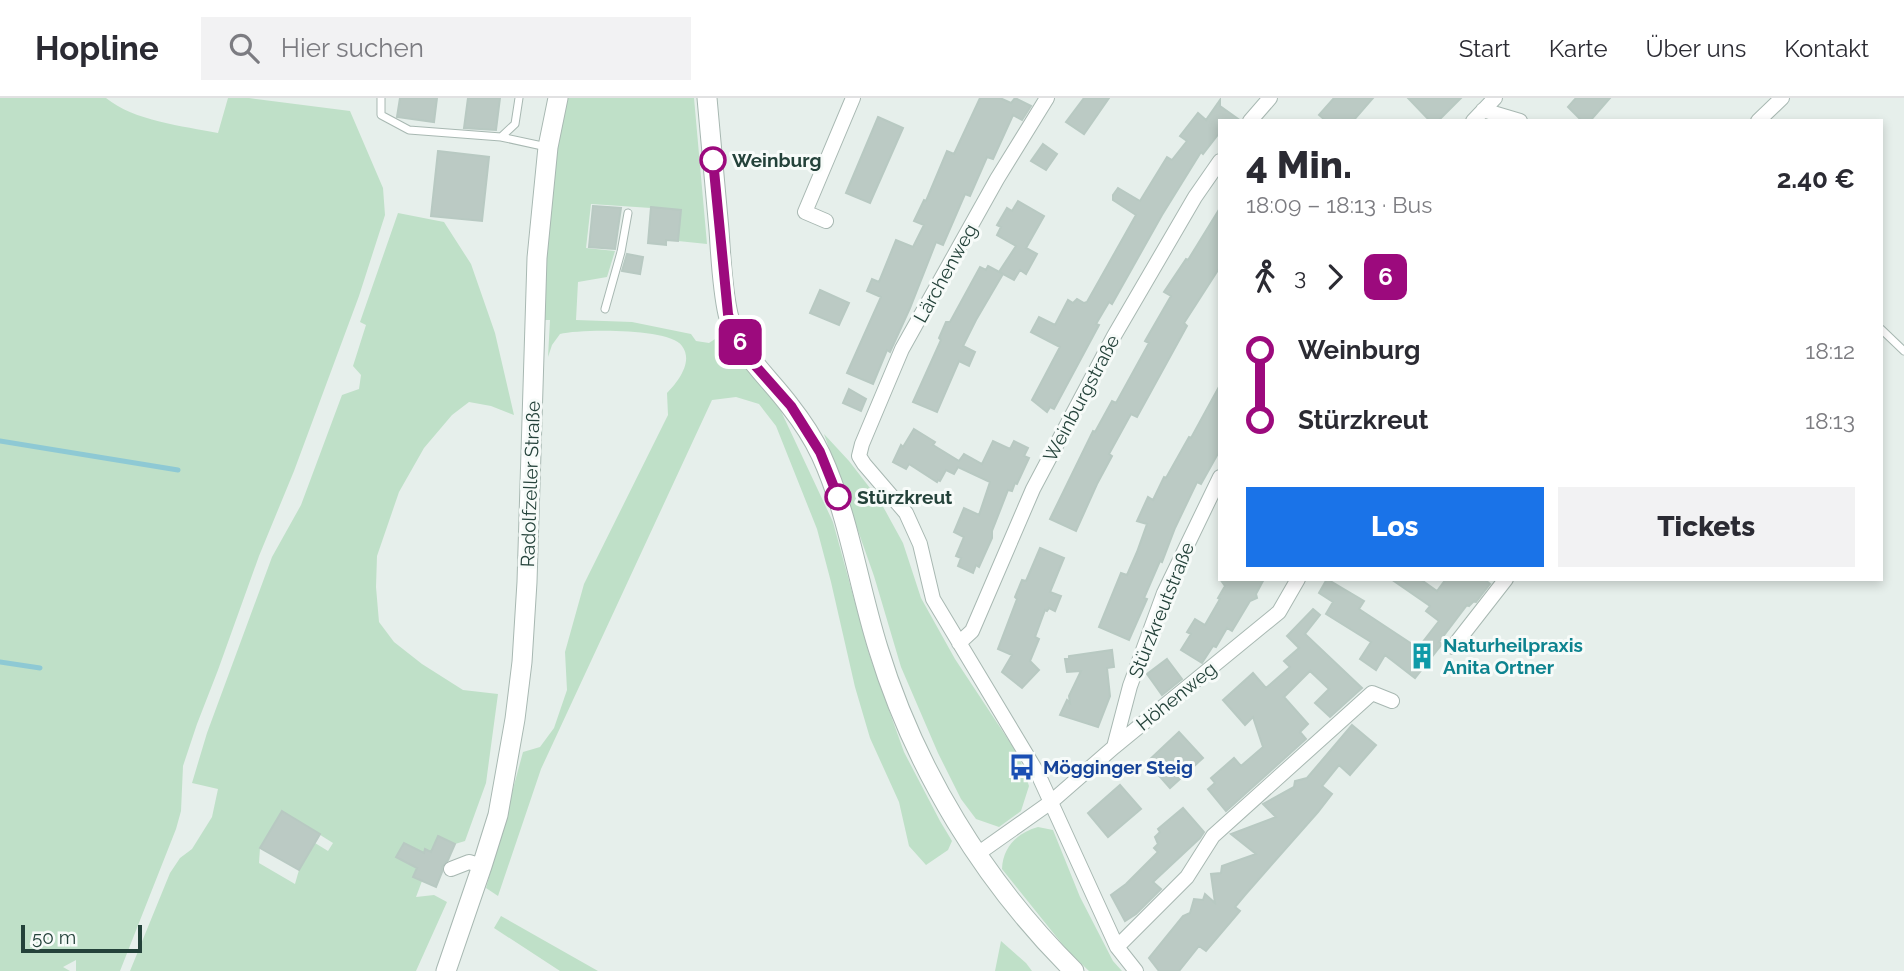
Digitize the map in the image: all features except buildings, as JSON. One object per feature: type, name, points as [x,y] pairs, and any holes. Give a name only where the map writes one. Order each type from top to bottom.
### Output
[{"type":"street","name":"Radolfzeller Straße","points":[[446,971],[498,814],[507,771],[522,662],[537,258],[548,147],[558,98]]},
{"type":"street","points":[[707,98],[723,276],[728,314],[734,334],[752,362],[791,406],[820,452],[837,495],[878,648],[913,739],[939,791],[988,873],[1045,943],[1074,971]]},
{"type":"street","points":[[826,221],[805,212],[853,98]]},
{"type":"street","name":"Lärchenweg","points":[[959,643],[933,599],[920,544],[906,513],[859,456],[902,349],[1047,98]]},
{"type":"street","points":[[1252,119],[1270,98]]},
{"type":"street","points":[[1478,116],[1495,98]]},
{"type":"street","points":[[1760,119],[1782,98]]},
{"type":"street","points":[[1478,116],[1503,119]]},
{"type":"street","name":"Weinburgstraße","points":[[959,643],[972,631],[1033,489],[1114,336],[1195,197],[1218,164]]},
{"type":"street","name":"Stürzkreutstraße","points":[[1114,747],[1130,686],[1164,593],[1218,481]]},
{"type":"street","name":"Höhenweg","points":[[976,855],[1051,802],[1279,611],[1297,581]]},
{"type":"street","points":[[1453,647],[1504,581]]},
{"type":"street","points":[[959,643],[1038,774],[1117,947],[1136,971]]},
{"type":"street","points":[[1117,947],[1187,877],[1213,836],[1352,711],[1372,694],[1392,701]]},
{"type":"street","points":[[451,869],[469,862],[482,866]]},
{"type":"lane","points":[[381,98],[381,115],[409,130],[501,137],[548,147]]},
{"type":"lane","points":[[501,137],[515,124],[519,98]]},
{"type":"lane","points":[[605,309],[621,252],[628,213]]},
{"type":"lane","points":[[1883,331],[1904,351]]},
{"type":"green space","points":[[0,98],[106,98],[117,106],[145,117],[218,133],[228,98],[249,98],[350,111],[383,188],[385,215],[359,296],[197,724],[183,766],[181,811],[176,829],[120,971],[76,971],[76,960],[63,967],[70,971],[0,971]]},
{"type":"green space","points":[[567,98],[694,98],[707,244],[678,241],[681,210],[591,204],[586,248],[615,251],[607,277],[578,282],[576,320],[632,322],[691,334],[696,341],[709,343],[715,339],[725,339],[780,409],[833,522],[869,654],[904,752],[952,841],[948,850],[926,865],[909,846],[899,802],[870,738],[817,529],[776,426],[759,404],[736,397],[712,400],[541,769],[498,896],[486,888],[523,752],[540,747],[554,728],[567,690],[565,652],[584,584],[668,415],[667,393],[683,372],[686,359],[682,346],[674,340],[624,331],[560,334],[548,357],[550,320],[545,320],[548,236],[553,181]]},
{"type":"green space","points":[[398,213],[444,222],[471,264],[495,333],[514,415],[491,406],[469,402],[452,415],[424,448],[399,492],[377,556],[379,622],[394,642],[463,690],[498,694],[486,783],[465,841],[455,844],[438,836],[431,852],[425,850],[413,876],[422,881],[416,897],[434,895],[447,902],[416,971],[130,971],[170,873],[180,858],[192,849],[212,817],[218,789],[192,783],[207,733],[272,557],[301,505],[342,395],[359,389],[361,375],[353,366],[366,325],[360,322]],"holes":[[[282,811],[333,843],[328,851],[315,843],[299,870],[295,884],[259,863],[260,848]]]},
{"type":"green space","points":[[824,434],[880,501],[903,543],[921,598],[955,659],[1019,756],[1029,786],[1021,811],[999,827],[976,819],[961,799],[938,753],[901,667],[874,576]]},
{"type":"green space","points":[[1038,827],[1053,830],[1080,897],[1113,961],[1122,971],[1089,971],[1067,950],[1002,869],[1005,854],[1012,842]]},
{"type":"green space","points":[[501,916],[598,971],[560,971],[494,928]]},
{"type":"green space","points":[[1001,941],[1026,963],[1032,971],[995,971]]},
{"type":"waterway","points":[[0,441],[178,470]]},
{"type":"waterway","points":[[0,662],[40,668]]},
{"type":"bus line","name":"6","points":[[713,160],[728,314],[734,334],[752,362],[791,406],[820,452],[838,497]]},
{"type":"place","name":"Weinburg","points":[[713,160]]},
{"type":"place","name":"Stürzkreut","points":[[838,497]]},
{"type":"place","name":"Naturheilpraxis Anita Ortner","points":[[1422,656]]},
{"type":"place","name":"Mögginger Steig","points":[[1022,767]]}]
